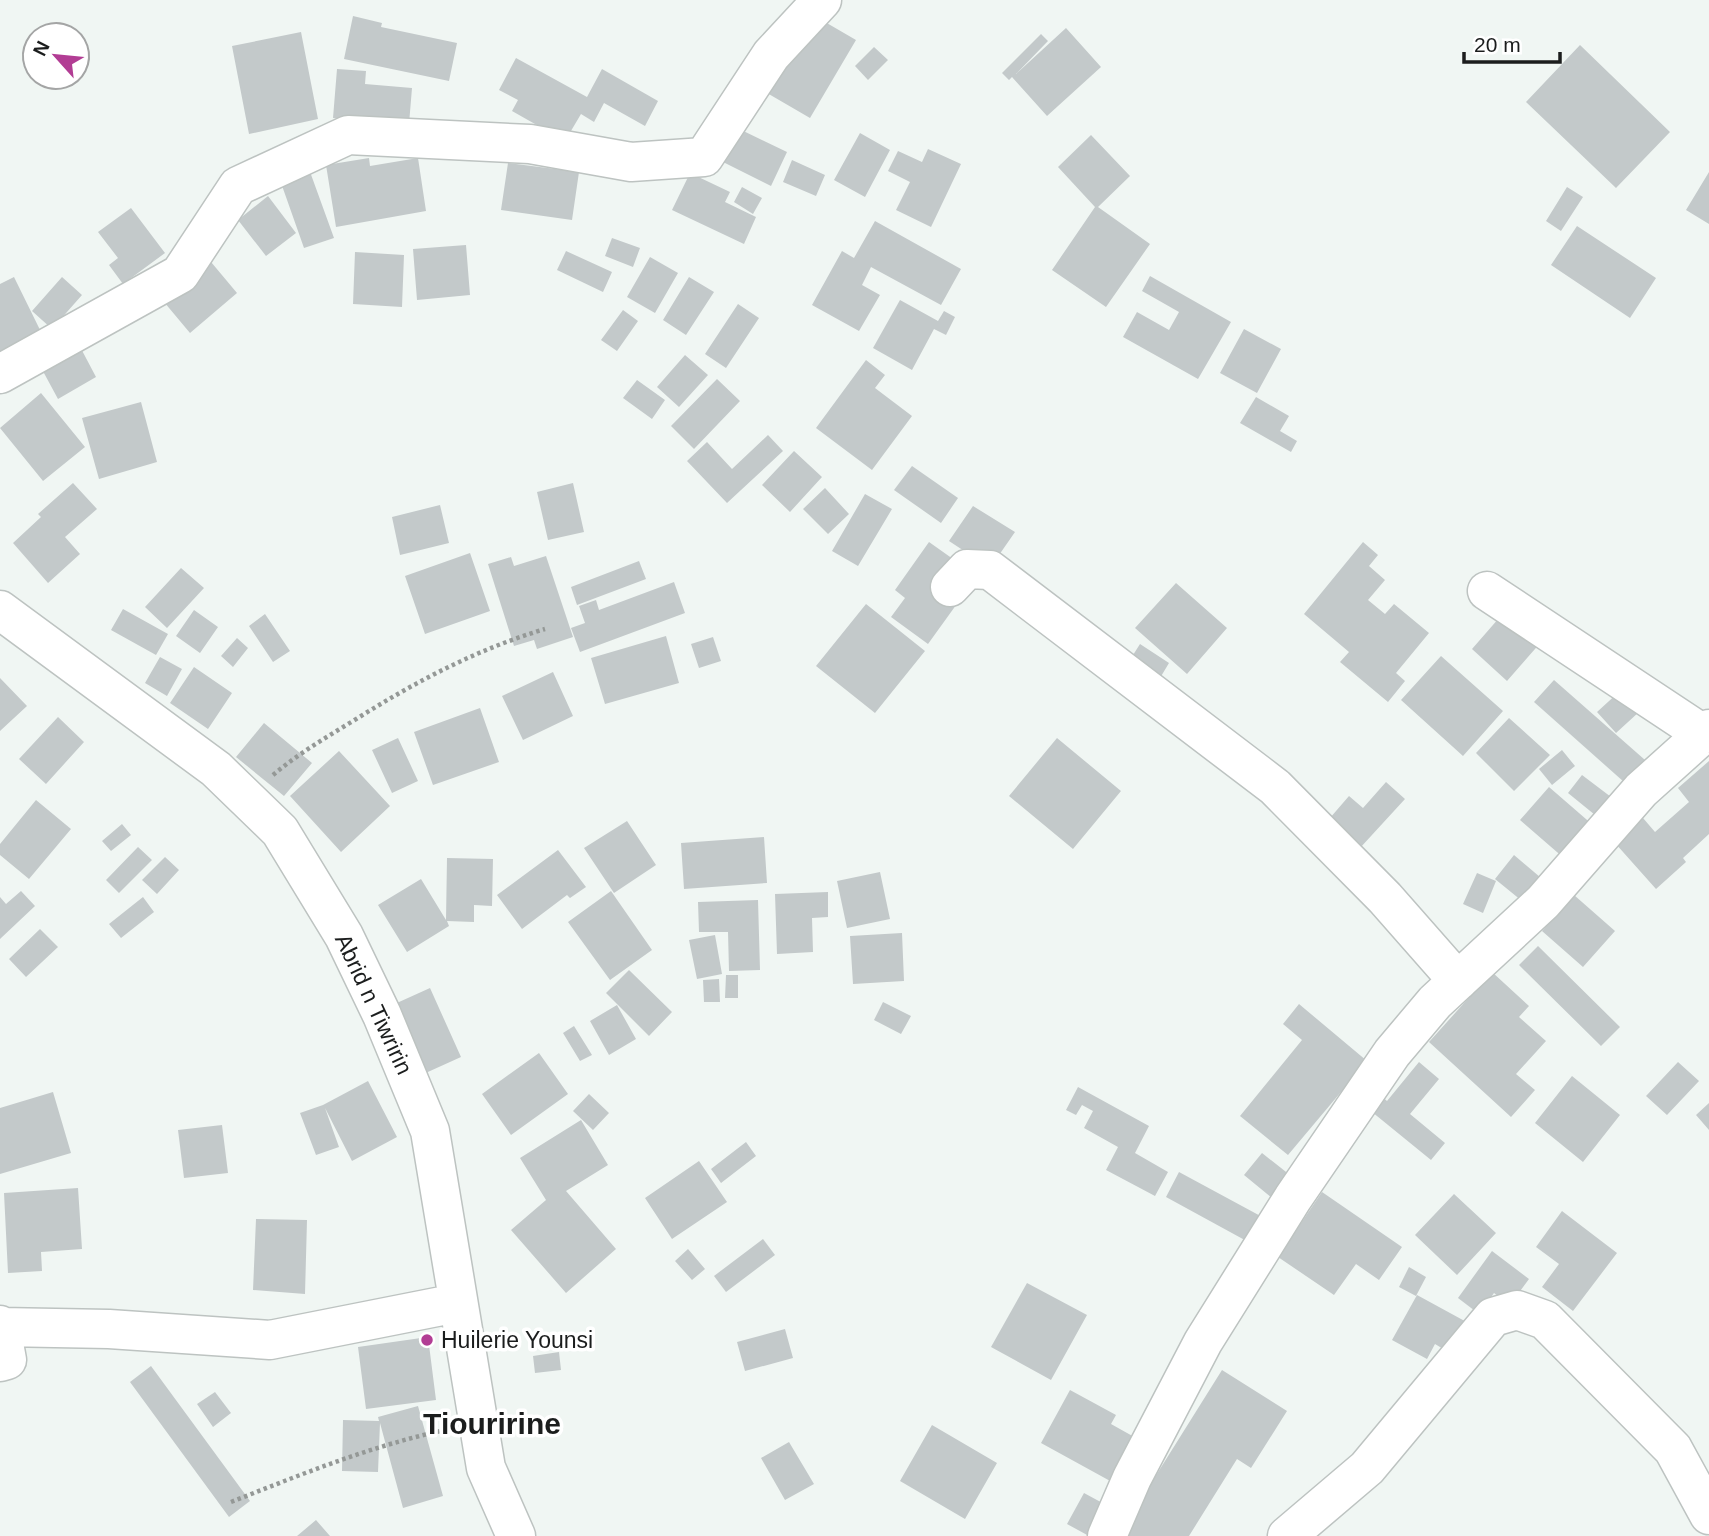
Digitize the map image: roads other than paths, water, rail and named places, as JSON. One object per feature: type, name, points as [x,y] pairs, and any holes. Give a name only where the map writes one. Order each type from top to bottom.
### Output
[{"type":"street","points":[[0,374],[180,274],[238,186],[348,135],[530,144],[631,162],[704,157],[771,55],[822,0]]},
{"type":"street","points":[[950,587],[967,569],[990,570],[1275,788],[1385,898],[1458,981]]},
{"type":"street","points":[[1107,1536],[1132,1478],[1203,1342],[1293,1198],[1392,1053],[1435,1002],[1543,902],[1641,790],[1706,732],[1487,591]]},
{"type":"street","name":"Abrid n Tiwririn","points":[[0,610],[216,769],[280,831],[344,936],[382,1015],[430,1131],[486,1468],[516,1536]]},
{"type":"street","points":[[0,1362],[7,1360],[0,1326],[109,1329],[270,1340],[457,1303]]},
{"type":"street","points":[[1287,1536],[1367,1468],[1493,1317],[1517,1310],[1545,1320],[1673,1449],[1709,1515]]},
{"type":"place","name":"Huilerie Younsi","points":[[427,1340]]},
{"type":"district","name":"Tiouririne","points":[[492,1424]]}]
